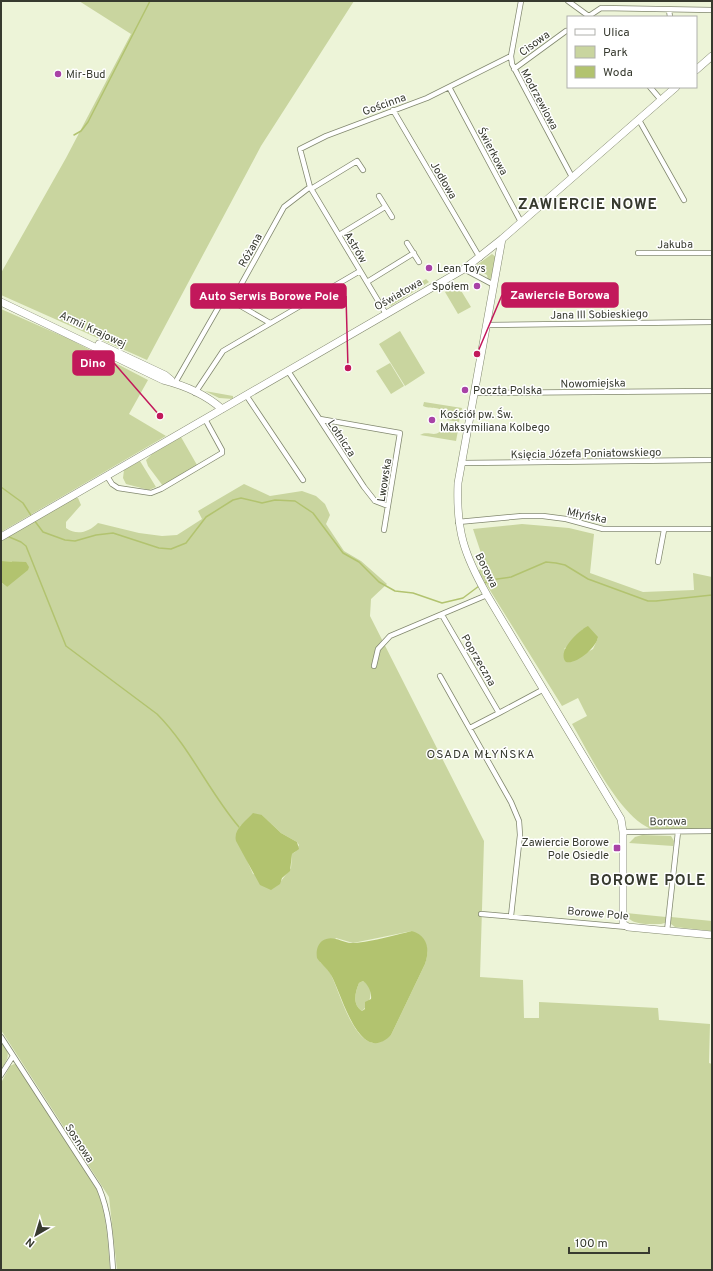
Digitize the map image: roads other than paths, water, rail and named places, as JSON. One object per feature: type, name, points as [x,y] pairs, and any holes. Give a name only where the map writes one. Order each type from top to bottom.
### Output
[{"type":"street","name":"Modrzewiowa","points":[[521,1],[511,56],[514,69],[572,177]]},
{"type":"street","points":[[568,1],[589,16]]},
{"type":"street","points":[[591,16],[599,8],[712,10]]},
{"type":"street","points":[[670,10],[670,16]]},
{"type":"street","name":"Cisowa","points":[[514,69],[566,31]]},
{"type":"street","name":"Gościnna","points":[[310,188],[300,152],[301,148],[326,136],[420,101],[511,56]]},
{"type":"street","points":[[697,69],[712,56]]},
{"type":"street","name":"Świerkowa","points":[[449,87],[521,222]]},
{"type":"street","points":[[651,88],[661,100]]},
{"type":"street","name":"Oświatowa","points":[[1,537],[464,269],[480,258],[675,88]]},
{"type":"street","name":"Jodłowa","points":[[393,110],[480,258]]},
{"type":"street","points":[[638,120],[684,200]]},
{"type":"street","name":"Różana","points":[[232,301],[284,206],[310,188],[357,161],[363,170]]},
{"type":"street","name":"Astrów","points":[[310,188],[386,314]]},
{"type":"street","points":[[379,196],[392,217]]},
{"type":"street","points":[[339,235],[385,207]]},
{"type":"street","name":"Borowa","points":[[502,239],[461,463],[458,483],[458,522],[463,544],[472,568],[616,809],[622,823],[624,832],[622,921],[624,925],[628,927]]},
{"type":"street","points":[[407,243],[419,262]]},
{"type":"street","points":[[367,282],[414,253]]},
{"type":"street","name":"Jakuba","points":[[638,253],[712,253]]},
{"type":"street","points":[[464,269],[494,285]]},
{"type":"street","points":[[195,393],[223,351],[360,271]]},
{"type":"street","name":"Armii Krajowej","points":[[1,298],[165,375],[175,383],[212,400],[222,408]]},
{"type":"street","points":[[175,383],[222,301],[227,298],[270,323]]},
{"type":"street","name":"Armii Krajowej","points":[[1,302],[163,380],[175,383]]},
{"type":"street","name":"Jana III Sobieskiego","points":[[486,325],[712,322]]},
{"type":"street","name":"Lotnicza","points":[[288,371],[364,487],[375,501],[388,506]]},
{"type":"street","name":"Nowomiejska","points":[[474,393],[712,391]]},
{"type":"street","points":[[246,395],[303,480]]},
{"type":"street","points":[[107,476],[112,484],[118,488],[148,493],[161,489],[181,478],[222,453],[222,450],[205,419]]},
{"type":"street","name":"Lwowska","points":[[320,419],[400,433],[384,530]]},
{"type":"street","name":"Księcia Józefa Poniatowskiego","points":[[461,463],[712,460]]},
{"type":"street","name":"Młyńska","points":[[458,522],[522,516],[543,516],[566,519],[603,529],[712,529]]},
{"type":"street","points":[[658,562],[664,530]]},
{"type":"street","points":[[374,666],[378,649],[390,636],[442,615],[486,592]]},
{"type":"street","name":"Poprzeczna","points":[[442,615],[500,713]]},
{"type":"street","points":[[440,676],[512,802],[518,821],[520,835],[511,916]]},
{"type":"street","points":[[470,728],[544,689]]},
{"type":"street","name":"Borowa","points":[[624,832],[712,831]]},
{"type":"street","points":[[667,931],[678,832]]},
{"type":"street","name":"Borowe Pole","points":[[481,914],[712,935]]},
{"type":"street","name":"Sosnowa","points":[[1,1038],[99,1188],[105,1202],[113,1270]]},
{"type":"street","points":[[1,1076],[13,1056]]},
{"type":"water","points":[[1,561],[26,562],[29,567],[28,570],[7,587],[1,582]]},
{"type":"water","points":[[588,626],[598,637],[594,646],[575,661],[566,662],[564,653],[566,647],[579,632]]},
{"type":"water","points":[[253,813],[262,815],[281,833],[297,842],[299,849],[292,854],[290,871],[282,878],[280,884],[271,890],[260,885],[236,841],[236,833],[238,829]]},
{"type":"water","points":[[412,931],[421,936],[424,940],[427,949],[427,959],[391,1035],[380,1043],[370,1042],[361,1035],[353,1023],[331,975],[317,958],[318,947],[322,941],[329,938],[358,943]],"holes":[[[363,981],[370,991],[371,999],[365,1002],[365,1009],[362,1011],[357,1005],[355,998],[359,983]]]},
{"type":"waterway","points":[[74,135],[81,131],[88,122],[150,1]]},
{"type":"waterway","points":[[1,487],[23,503],[32,517]]},
{"type":"waterway","points":[[34,520],[43,532],[65,540],[75,541],[96,535],[113,533],[159,548],[171,549],[186,543],[206,517],[233,500],[241,498],[262,503],[275,500],[295,501],[313,513],[343,553],[359,562],[379,582],[395,591],[413,593],[442,603],[463,598],[479,586]]},
{"type":"waterway","points":[[7,536],[21,542],[26,546],[66,646],[157,714],[180,741],[218,799],[239,827]]},
{"type":"waterway","points":[[483,584],[490,580],[511,577],[546,562],[565,565],[588,579],[648,601],[712,595]]},
{"type":"place","name":"Mir-Bud","points":[[58,74]]},
{"type":"place","name":"Lean Toys","points":[[429,268]]},
{"type":"place","name":"Społem","points":[[477,286]]},
{"type":"place","name":"Zawiercie Borowa","points":[[477,354]]},
{"type":"place","name":"Auto Serwis Borowe Pole","points":[[348,368]]},
{"type":"place","name":"Poczta Polska","points":[[465,390]]},
{"type":"place","name":"Dino","points":[[160,416]]},
{"type":"place","name":"Kościół pw. Św. Maksymiliana Kolbego","points":[[432,420]]},
{"type":"place","name":"Zawiercie Borowe Pole Osiedle","points":[[617,848]]},
{"type":"district","name":"ZAWIERCIE NOWE","points":[[588,204]]},
{"type":"district","name":"OSADA MŁYŃSKA","points":[[481,754]]},
{"type":"district","name":"BOROWE POLE","points":[[648,880]]}]
